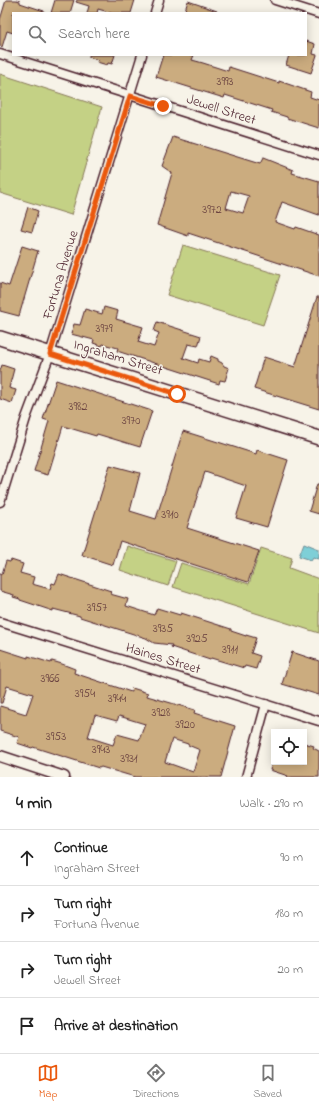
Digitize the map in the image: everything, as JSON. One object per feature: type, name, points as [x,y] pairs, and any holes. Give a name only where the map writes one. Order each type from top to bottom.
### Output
[{"type":"main road","name":"Ingraham Street","points":[[0,338],[319,438]]},
{"type":"street","points":[[155,12],[159,0]]},
{"type":"street","points":[[275,0],[319,14]]},
{"type":"street","name":"Jewell Street","points":[[0,54],[319,155]]},
{"type":"street","name":"Fortuna Avenue","points":[[0,502],[3,481],[50,354],[142,56]]},
{"type":"street","name":"Haines Street","points":[[0,622],[319,721]]},
{"type":"street","points":[[246,777],[266,704]]},
{"type":"street","points":[[0,756],[64,777]]},
{"type":"green space","points":[[0,74],[102,107],[71,215],[0,193]]},
{"type":"green space","points":[[183,245],[280,275],[263,325],[167,295]]},
{"type":"green space","points":[[127,546],[176,561],[168,586],[120,570]]},
{"type":"green space","points":[[261,548],[292,558],[289,568],[319,579],[319,633],[173,587],[181,563],[249,584]]},
{"type":"water","points":[[304,543],[319,549],[319,559],[313,557],[311,560],[299,556]]},
{"type":"building","points":[[6,0],[20,1],[20,3],[44,11],[12,12],[12,33],[7,31],[2,47],[0,46],[0,20]]},
{"type":"building","points":[[55,0],[74,0],[70,12],[51,12]]},
{"type":"building","points":[[77,0],[135,0],[131,12],[108,12],[98,9],[97,12],[87,12],[89,6],[76,2]]},
{"type":"building","points":[[188,1],[217,11],[216,12],[184,12]]},
{"type":"building","points":[[307,41],[315,44],[313,54],[317,55],[311,73],[286,65],[289,56],[307,56]]},
{"type":"building","points":[[115,56],[112,64],[108,63],[107,65],[97,62],[98,60],[89,57]]},
{"type":"building","points":[[163,56],[194,56],[192,60],[228,71],[229,67],[279,83],[279,81],[311,92],[310,97],[319,100],[319,128],[271,112],[272,110],[225,95],[224,98],[156,77]]},
{"type":"building","points":[[173,137],[260,164],[263,158],[293,170],[292,173],[319,181],[319,215],[282,202],[275,222],[319,235],[319,276],[188,233],[188,236],[157,225],[172,173],[162,166]],"holes":[[[231,191],[249,196],[243,213],[226,208]]]},
{"type":"building","points":[[28,207],[38,211],[32,232],[21,229]]},
{"type":"building","points":[[22,246],[38,251],[19,316],[0,311],[0,283],[9,286]]},
{"type":"building","points":[[317,297],[319,297],[319,409],[254,389],[264,357],[295,367]]},
{"type":"building","points":[[104,307],[118,311],[116,319],[143,327],[138,342],[154,347],[159,333],[154,331],[157,322],[201,336],[198,346],[188,344],[183,358],[198,363],[199,359],[209,362],[211,356],[218,359],[218,361],[224,366],[229,368],[225,381],[220,380],[219,384],[117,351],[118,348],[103,344],[102,346],[93,343],[94,340],[71,334],[74,324],[80,325],[85,309],[102,314]]},
{"type":"building","points":[[2,365],[14,369],[9,388],[16,390],[12,403],[0,399],[0,371]]},
{"type":"building","points":[[56,380],[152,411],[140,447],[97,434],[96,436],[63,426],[48,475],[34,471],[49,421],[43,419]]},
{"type":"building","points":[[183,431],[256,454],[257,450],[288,460],[267,527],[236,518],[246,486],[205,472],[187,528],[259,551],[248,582],[120,541],[113,565],[82,555],[110,465],[140,473],[130,511],[156,519]]},
{"type":"building","points":[[317,484],[319,484],[319,514],[309,511]]},
{"type":"building","points":[[11,560],[23,564],[20,573],[34,577],[32,584],[50,589],[52,583],[55,584],[59,574],[111,591],[110,594],[128,599],[126,606],[154,615],[157,608],[180,615],[181,613],[231,629],[231,631],[246,636],[256,638],[251,653],[260,656],[256,669],[245,666],[244,668],[211,658],[210,660],[171,647],[172,645],[154,643],[146,638],[80,616],[53,609],[53,611],[13,597],[14,595],[0,591],[0,574],[2,574],[6,561],[10,562]]},
{"type":"building","points":[[0,649],[28,658],[28,656],[51,663],[52,661],[62,664],[75,669],[74,673],[131,692],[132,688],[148,693],[147,696],[195,710],[194,713],[235,726],[221,777],[135,777],[101,767],[99,768],[17,743],[19,737],[0,731],[0,706],[26,714],[33,694],[7,686],[2,703],[0,703]],"holes":[[[95,715],[117,721],[119,716],[145,724],[139,740],[117,734],[113,745],[88,737]],[[172,739],[200,750],[193,772],[165,762]]]},
{"type":"building","points":[[292,652],[319,661],[319,695],[282,684]]},
{"type":"building","points":[[307,744],[314,746],[313,748],[319,751],[319,777],[287,777],[288,776],[270,770],[271,765],[307,765]]},
{"type":"route","points":[[163,106],[130,96],[50,354],[177,394]]}]
